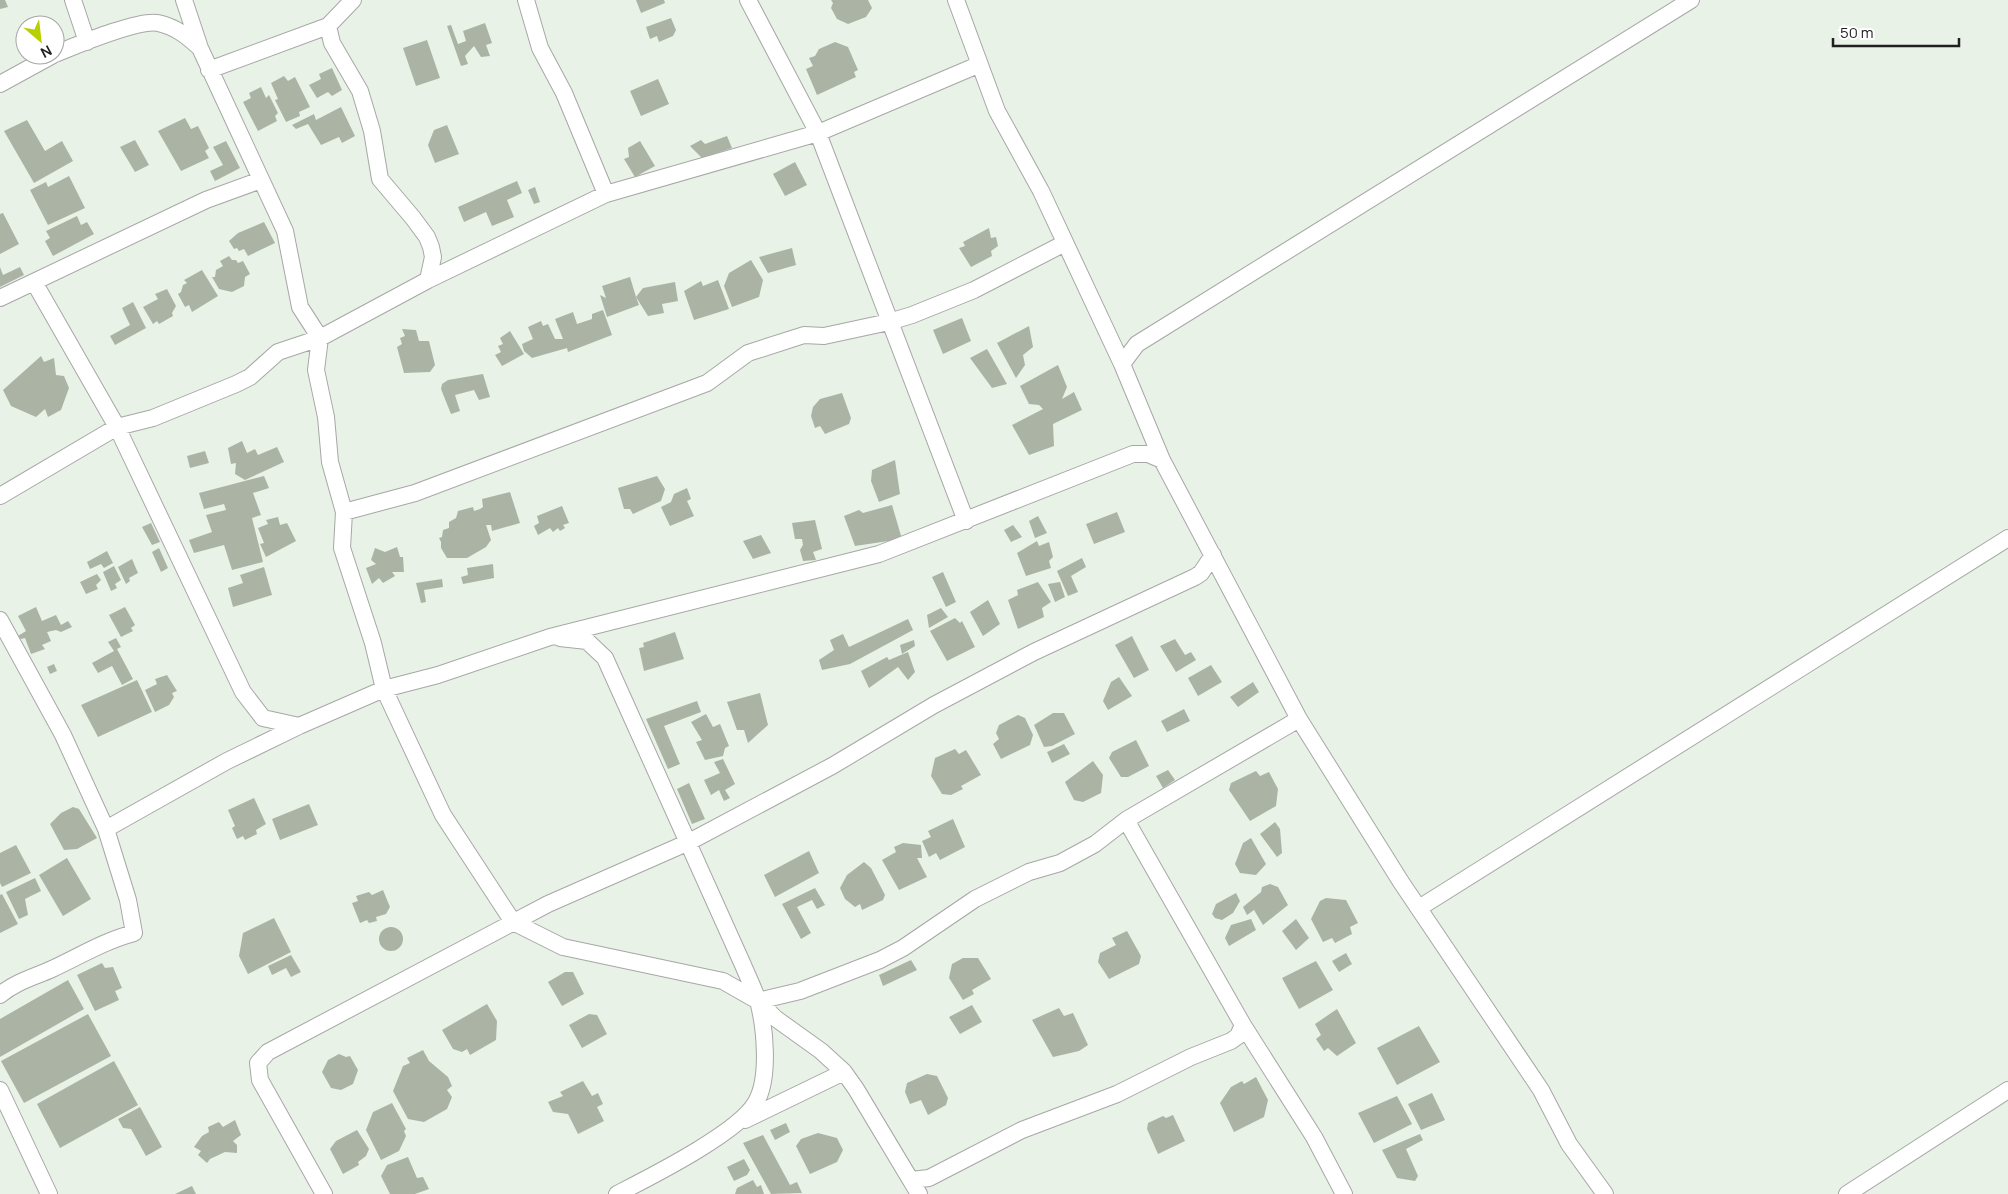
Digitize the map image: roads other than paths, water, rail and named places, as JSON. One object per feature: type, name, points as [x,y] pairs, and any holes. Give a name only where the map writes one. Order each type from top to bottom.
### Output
[{"type":"street","points":[[73,0],[87,42]]},
{"type":"street","points":[[184,0],[200,48],[285,231],[300,307],[320,338],[316,370],[326,417],[330,462],[344,512],[342,548],[373,642],[384,689],[443,815],[513,922],[563,947],[723,981],[758,1001],[844,1072],[915,1187],[1022,1130],[1117,1094],[1231,1041],[1238,1036],[1243,1025]]},
{"type":"street","points":[[210,70],[328,26],[353,0]]},
{"type":"street","points":[[526,0],[540,48],[564,93],[606,194]]},
{"type":"street","points":[[748,0],[818,133],[966,521]]},
{"type":"street","points":[[956,0],[978,65],[997,110],[1041,191],[1122,364],[1162,460],[1300,719],[1419,908],[1541,1090],[1569,1144],[1605,1194]]},
{"type":"street","points":[[1122,364],[1137,344],[1187,312],[1691,0]]},
{"type":"street","points":[[65,51],[87,42],[155,22],[180,31],[200,48]]},
{"type":"street","points":[[328,26],[332,43],[360,91],[372,131],[380,179],[427,236],[433,257],[428,280]]},
{"type":"street","points":[[0,84],[35,65]]},
{"type":"street","points":[[0,496],[117,426],[153,418],[215,394],[250,377],[278,352],[320,338],[428,280],[606,194],[818,133],[978,65]]},
{"type":"street","points":[[0,298],[206,200],[261,180]]},
{"type":"street","points":[[344,512],[415,493],[707,383],[748,353],[804,335],[824,336],[889,322],[974,290],[1065,243]]},
{"type":"street","points":[[34,282],[117,426],[243,692],[263,718],[299,726]]},
{"type":"street","points":[[106,829],[227,761],[299,726],[384,689],[438,675],[550,637],[809,570],[846,564],[879,554],[1132,454],[1148,454],[1162,460]]},
{"type":"street","points":[[1419,908],[2008,538]]},
{"type":"street","points":[[324,1194],[260,1080],[258,1063],[277,1047],[548,904],[689,842],[832,766],[934,705],[1009,665],[1195,577],[1201,573],[1213,555]]},
{"type":"street","points":[[0,620],[63,735],[106,829],[128,900],[134,933],[108,940],[72,960],[10,986],[0,994]]},
{"type":"street","points":[[550,637],[587,641],[605,658],[689,842],[758,1001],[765,1055],[761,1088],[757,1102],[740,1122]]},
{"type":"street","points":[[758,1001],[800,991],[880,960],[903,948],[975,899],[1029,872],[1060,863],[1095,844],[1126,820],[1300,719]]},
{"type":"street","points":[[1126,820],[1243,1025],[1314,1136],[1344,1194]]},
{"type":"street","points":[[617,1194],[641,1187],[740,1122],[844,1072]]},
{"type":"street","points":[[0,1090],[48,1194]]},
{"type":"street","points":[[1847,1194],[2008,1090]]}]
